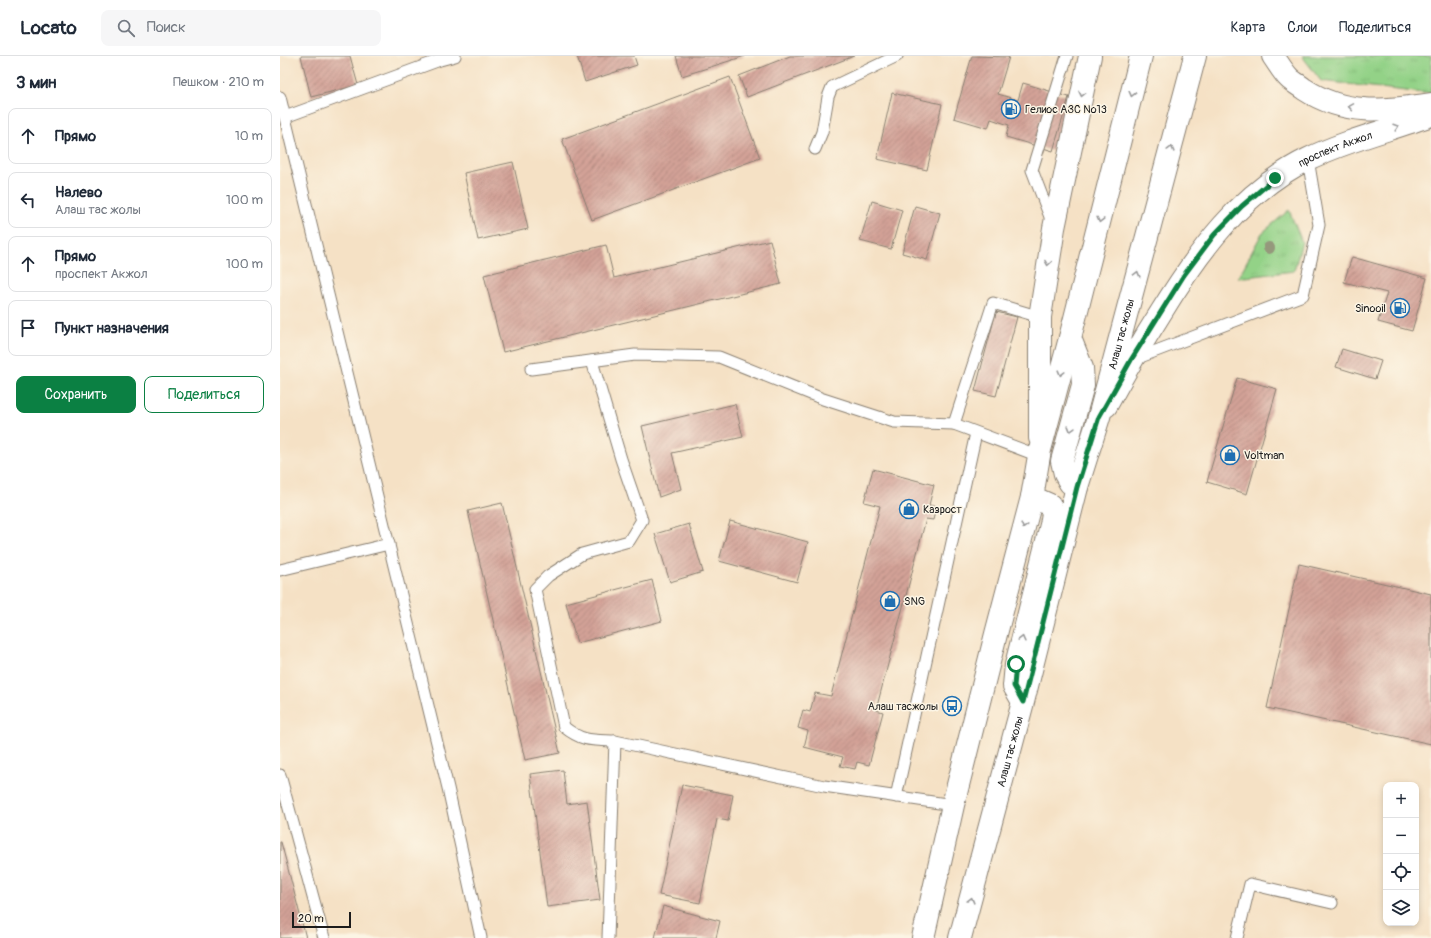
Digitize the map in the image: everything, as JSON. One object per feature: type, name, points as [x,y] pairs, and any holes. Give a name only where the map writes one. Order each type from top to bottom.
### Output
[{"type":"main road","points":[[1039,453],[1040,317],[1054,228],[1090,56]]},
{"type":"main road","points":[[923,938],[953,805],[1032,496],[1039,453],[1142,56]]},
{"type":"main road","name":"Алаш тас жолы","points":[[960,938],[1023,702],[1077,487],[1099,417],[1195,56]]},
{"type":"main road","points":[[1273,56],[1289,78],[1312,94],[1336,105],[1366,110],[1399,109],[1431,104]]},
{"type":"main road","name":"проспект Акжол","points":[[1099,417],[1131,360],[1184,275],[1214,235],[1242,206],[1275,178],[1308,159],[1353,140],[1431,115]]},
{"type":"main road","points":[[1070,338],[1082,368],[1083,385],[1062,461],[1065,474],[1070,483],[1077,487]]},
{"type":"main road","points":[[1023,702],[1014,686],[1016,664],[1053,513],[1050,505],[1032,496]]},
{"type":"lane","points":[[285,117],[440,60],[455,56]]},
{"type":"lane","points":[[815,149],[822,132],[828,97],[832,87],[897,56]]},
{"type":"lane","points":[[1054,228],[1032,170],[1067,56]]},
{"type":"lane","points":[[280,97],[448,788],[481,938]]},
{"type":"lane","points":[[1131,360],[1303,295],[1319,225],[1308,159]]},
{"type":"lane","points":[[954,424],[994,303],[1040,317]]},
{"type":"lane","points":[[531,369],[635,355],[719,357],[823,398],[894,422],[954,424],[976,433],[1039,453]]},
{"type":"lane","points":[[592,361],[621,459],[642,520],[629,541],[582,554],[548,576],[535,589],[564,727],[576,736],[588,740],[615,741],[824,786],[953,805]]},
{"type":"lane","points":[[896,797],[976,433]]},
{"type":"lane","points":[[280,570],[389,544]]},
{"type":"lane","points":[[608,938],[615,741]]},
{"type":"lane","points":[[280,775],[324,938]]},
{"type":"lane","points":[[1237,938],[1250,884],[1332,903]]},
{"type":"green space","points":[[1302,56],[1431,56],[1431,94],[1321,81]]},
{"type":"green space","points":[[1289,210],[1302,242],[1294,271],[1238,278],[1262,233]]},
{"type":"building","points":[[301,56],[350,56],[358,85],[311,97]]},
{"type":"building","points":[[577,56],[634,56],[637,65],[585,82]]},
{"type":"building","points":[[676,56],[745,56],[682,76]]},
{"type":"building","points":[[790,56],[854,56],[747,97],[739,76]]},
{"type":"building","name":"Гелиос АЗС №13","points":[[972,56],[1009,57],[998,94],[1018,100],[1023,83],[1069,97],[1053,151],[1006,137],[1009,125],[991,119],[988,128],[954,118]]},
{"type":"building","points":[[730,77],[760,158],[592,220],[562,139]]},
{"type":"building","points":[[892,93],[942,104],[927,170],[877,159]]},
{"type":"building","points":[[513,162],[528,229],[478,240],[464,173]]},
{"type":"building","points":[[872,201],[902,210],[891,249],[860,241]]},
{"type":"building","points":[[915,206],[940,213],[927,260],[902,253]]},
{"type":"building","points":[[770,240],[781,284],[503,352],[484,275],[606,245],[614,278]]},
{"type":"building","name":"Sinooil","points":[[1352,257],[1427,278],[1412,331],[1378,322],[1387,293],[1344,282]]},
{"type":"building","points":[[996,312],[1017,317],[996,396],[975,391]]},
{"type":"building","points":[[1342,349],[1381,361],[1375,379],[1336,367]]},
{"type":"building","points":[[1237,378],[1277,389],[1247,494],[1207,482]]},
{"type":"building","points":[[735,404],[743,437],[672,453],[681,489],[659,497],[642,426]]},
{"type":"building","points":[[873,469],[934,485],[929,505],[936,507],[933,520],[926,519],[876,710],[883,712],[869,765],[857,762],[855,769],[840,766],[843,757],[804,747],[808,731],[798,728],[803,710],[810,712],[815,693],[831,696],[880,506],[864,502]]},
{"type":"building","points":[[502,503],[560,753],[525,760],[468,511]]},
{"type":"building","points":[[730,521],[808,542],[797,582],[719,561]]},
{"type":"building","points":[[689,524],[703,572],[670,582],[655,534]]},
{"type":"building","points":[[1299,564],[1431,594],[1431,744],[1267,708]]},
{"type":"building","points":[[652,580],[662,621],[577,643],[566,603]]},
{"type":"building","points":[[563,770],[567,804],[587,801],[600,900],[547,907],[530,774]]},
{"type":"building","points":[[682,785],[733,795],[728,821],[717,819],[700,903],[659,895]]},
{"type":"building","points":[[281,842],[306,938],[280,938]]},
{"type":"building","points":[[663,906],[720,921],[716,938],[655,938]]},
{"type":"place","name":"Гелиос АЗС №13","points":[[1011,109]]},
{"type":"place","name":"Sinooil","points":[[1400,308]]},
{"type":"place","name":"Voltman","points":[[1230,455]]},
{"type":"place","name":"Казрост","points":[[909,509]]},
{"type":"place","name":"SNG","points":[[890,601]]},
{"type":"place","name":"Алаш тасжолы","points":[[952,706]]},
{"type":"route","points":[[1016,664],[1014,686],[1023,702],[1077,487],[1099,417],[1131,360],[1184,275],[1214,235],[1242,206],[1275,178]]}]
